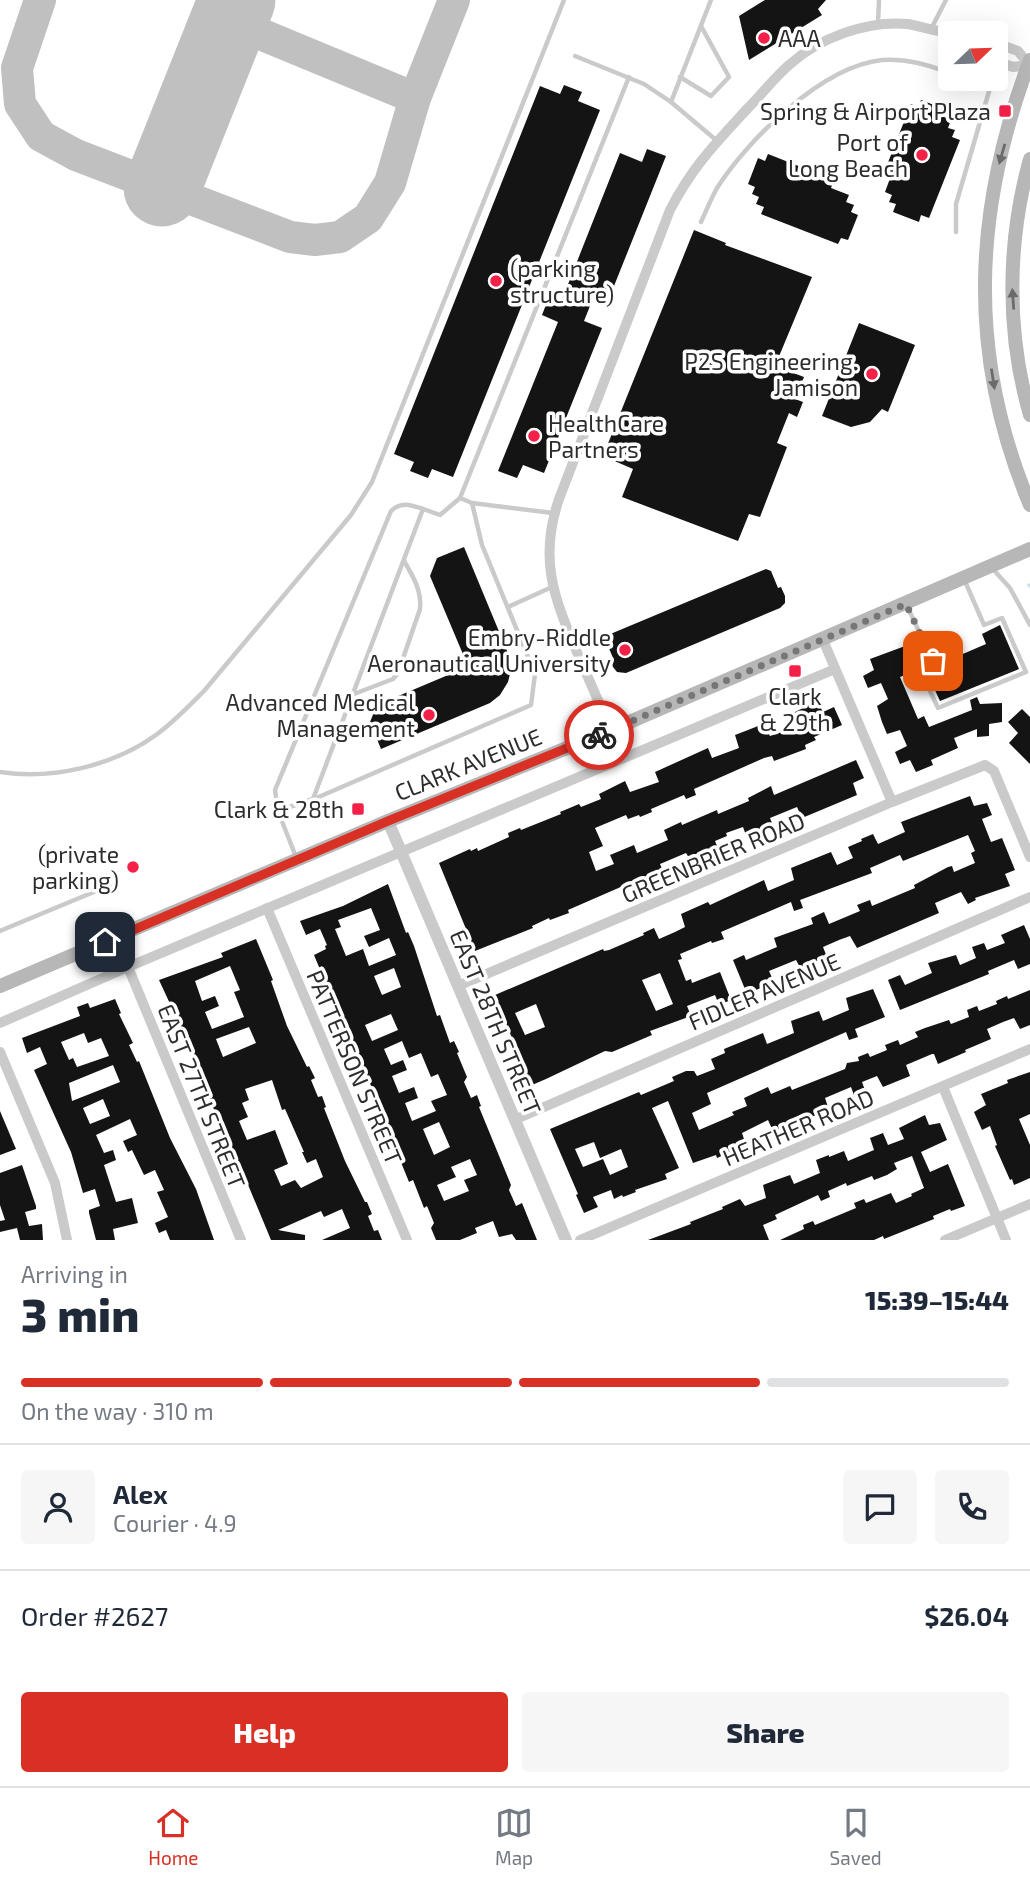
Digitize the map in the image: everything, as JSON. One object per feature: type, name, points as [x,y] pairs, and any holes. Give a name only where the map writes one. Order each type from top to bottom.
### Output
[{"type":"main road","points":[[1029,64],[996,174],[987,225],[984,312],[994,387],[1005,439],[1030,505]]},
{"type":"main road","points":[[1030,159],[1016,228],[1012,287],[1016,349],[1030,415]]},
{"type":"main road","name":"CLARK AVENUE","points":[[0,986],[388,821],[611,730],[1030,549]]},
{"type":"street","points":[[611,730],[552,587],[548,552],[554,513],[670,210],[684,184],[716,140],[805,52],[837,36],[878,25],[905,24],[936,30]]},
{"type":"street","points":[[1008,47],[1018,51],[1029,64],[1008,65]]},
{"type":"street","points":[[823,640],[892,802]]},
{"type":"street","points":[[0,1023],[835,669]]},
{"type":"street","name":"GREENBRIER ROAD","points":[[458,986],[985,765],[995,771],[1030,856]]},
{"type":"street","name":"EAST 28TH STREET","points":[[388,821],[566,1240]]},
{"type":"street","name":"FIDLER AVENUE","points":[[514,1120],[1030,897]]},
{"type":"street","name":"PATTERSON STREET","points":[[267,908],[407,1240]]},
{"type":"street","name":"EAST 27TH STREET","points":[[128,967],[241,1240]]},
{"type":"street","name":"HEATHER ROAD","points":[[580,1240],[1030,1049]]},
{"type":"street","points":[[0,1052],[55,1184],[67,1240]]},
{"type":"street","points":[[943,1087],[1006,1240]]},
{"type":"street","points":[[945,1240],[1030,1205]]},
{"type":"lane","points":[[0,772],[38,775],[65,772],[96,764],[154,736],[204,691],[351,515],[372,482],[564,0]]},
{"type":"lane","points":[[671,102],[711,0]]},
{"type":"lane","points":[[878,25],[879,0]]},
{"type":"lane","points":[[936,30],[946,0]]},
{"type":"lane","points":[[680,77],[711,96],[729,77],[701,26]]},
{"type":"lane","points":[[575,56],[629,77],[671,102],[716,140]]},
{"type":"lane","points":[[701,222],[717,189],[733,167],[761,135],[808,91],[845,69],[881,60],[904,60],[938,70]]},
{"type":"lane","points":[[297,860],[278,811],[275,790],[391,511],[404,504],[440,515],[460,498],[629,77]]},
{"type":"lane","points":[[956,232],[956,204],[989,91]]},
{"type":"lane","points":[[460,498],[472,503],[554,513]]},
{"type":"lane","points":[[278,811],[313,799],[531,705],[535,674],[482,545],[472,503]]},
{"type":"lane","points":[[313,799],[423,509]]},
{"type":"lane","points":[[353,694],[393,678],[398,673],[420,609],[421,598],[415,580],[403,560]]},
{"type":"lane","points":[[995,565],[1030,625]]},
{"type":"lane","points":[[906,604],[933,661],[921,672],[938,708],[1026,672],[1002,618],[984,625],[964,578]]},
{"type":"lane","points":[[508,607],[552,587]]},
{"type":"lane","points":[[0,931],[113,884]]},
{"type":"building","name":"AAA","points":[[765,0],[826,0],[818,9],[822,15],[749,60],[739,16]]},
{"type":"building","name":"(parking structure)","points":[[564,85],[582,92],[578,101],[600,110],[453,477],[432,469],[428,478],[410,471],[414,462],[394,454],[540,86],[560,94]]},
{"type":"building","name":"Port of Long Beach","points":[[921,100],[947,110],[944,117],[951,120],[948,128],[955,130],[952,137],[960,140],[929,218],[921,215],[919,222],[893,212],[896,204],[889,202],[892,195],[885,192],[892,173],[885,170],[911,104],[918,107]]},
{"type":"building","points":[[647,149],[666,156],[608,301],[594,296],[584,321],[602,328],[544,473],[523,465],[517,478],[498,471],[558,322],[542,315],[549,297],[561,302],[620,153],[642,162]]},
{"type":"building","points":[[768,154],[834,180],[831,188],[849,195],[846,202],[854,205],[851,212],[858,215],[848,240],[841,238],[838,244],[761,214],[764,207],[756,204],[759,197],[752,194],[755,187],[748,184],[758,158],[765,161]]},
{"type":"building","points":[[694,230],[726,243],[725,245],[812,277],[775,366],[804,377],[795,399],[803,402],[797,417],[789,413],[777,443],[787,447],[760,517],[749,514],[738,541],[622,497],[633,469],[603,456]]},
{"type":"building","name":"P2S Engineering. Jamison","points":[[859,323],[915,345],[888,412],[882,409],[870,422],[851,427],[822,416]]},
{"type":"building","points":[[464,547],[510,658],[508,682],[500,695],[490,703],[381,749],[370,722],[377,705],[460,670],[465,659],[430,576],[437,558]]},
{"type":"building","points":[[766,569],[771,571],[778,588],[781,587],[785,596],[785,603],[780,608],[626,673],[617,672],[613,667],[610,659],[613,658],[606,641],[608,635]]},
{"type":"building","points":[[1000,625],[1019,669],[940,701],[927,673],[935,666],[986,644],[982,634]]},
{"type":"building","points":[[916,642],[925,662],[917,670],[900,677],[918,719],[924,716],[929,727],[972,710],[970,700],[977,697],[980,704],[1002,703],[1002,722],[989,724],[989,736],[977,737],[977,729],[954,738],[958,748],[931,760],[933,765],[916,772],[910,760],[900,764],[895,752],[907,746],[900,730],[887,734],[882,722],[877,706],[888,699],[881,683],[868,688],[863,676],[874,670],[870,659]]},
{"type":"building","points":[[817,701],[823,712],[834,707],[842,725],[814,737],[816,740],[805,745],[806,749],[774,761],[772,756],[764,758],[694,789],[696,795],[686,799],[684,795],[651,809],[652,812],[640,817],[639,815],[628,819],[626,815],[595,828],[603,846],[589,852],[596,871],[614,864],[610,855],[634,845],[637,853],[668,840],[664,830],[681,822],[682,825],[717,810],[718,814],[749,801],[748,798],[771,786],[774,795],[856,760],[864,778],[853,783],[857,795],[802,818],[797,807],[770,818],[774,828],[747,838],[743,827],[726,833],[727,836],[715,841],[719,851],[705,859],[693,864],[686,853],[660,864],[664,874],[638,887],[626,892],[623,886],[568,910],[569,913],[550,920],[549,918],[532,926],[533,928],[475,951],[439,863],[470,849],[471,851],[477,848],[478,851],[509,837],[508,833],[561,814],[560,812],[579,804],[581,807],[601,799],[599,794],[625,781],[630,792],[659,782],[655,772],[708,748],[712,758],[739,748],[735,735],[763,724],[770,736],[797,727],[791,714]]},
{"type":"building","points":[[1022,709],[1030,717],[1030,764],[1009,743],[1018,733],[1008,722]]},
{"type":"building","points":[[970,796],[974,806],[987,803],[992,815],[982,819],[991,842],[1002,838],[1015,870],[1005,874],[1010,886],[975,898],[976,900],[968,904],[961,892],[935,903],[939,913],[857,948],[850,936],[839,940],[823,947],[827,957],[813,963],[814,966],[802,971],[796,960],[769,971],[774,982],[747,994],[733,960],[744,955],[746,960],[777,947],[774,938],[813,924],[811,918],[824,912],[829,924],[860,911],[857,905],[870,900],[872,906],[915,888],[914,885],[948,867],[952,866],[954,872],[975,863],[971,853],[975,851],[968,835],[903,861],[900,855],[870,868],[872,873],[800,900],[803,908],[794,911],[791,902],[721,932],[724,939],[712,943],[711,941],[680,954],[682,959],[678,960],[686,981],[691,979],[692,983],[720,972],[731,1000],[719,1005],[715,995],[687,1006],[691,1016],[650,1031],[652,1035],[612,1052],[605,1051],[530,1084],[495,995],[603,949],[609,950],[654,928],[659,939],[685,927],[681,914],[708,902],[710,905],[764,880],[768,891],[794,880],[791,868],[831,852],[837,865],[853,858],[848,847],[862,841],[861,839],[873,834],[878,844],[905,832],[901,822]],"holes":[[[660,973],[673,1004],[656,1011],[642,980]],[[536,1004],[545,1027],[525,1035],[515,1013]]]},
{"type":"building","points":[[388,884],[406,933],[408,932],[414,946],[437,1016],[440,1015],[450,1043],[454,1041],[459,1052],[457,1053],[467,1077],[464,1082],[471,1098],[477,1095],[481,1106],[479,1107],[511,1185],[509,1190],[516,1206],[522,1203],[537,1240],[516,1240],[512,1234],[499,1237],[493,1221],[475,1228],[477,1233],[460,1240],[436,1240],[431,1228],[434,1223],[427,1206],[424,1208],[413,1180],[409,1182],[394,1145],[397,1144],[390,1128],[387,1129],[333,992],[330,993],[314,955],[326,949],[327,945],[320,929],[306,935],[300,921],[343,906]],"holes":[[[371,908],[380,930],[364,936],[369,947],[389,938],[396,955],[369,966],[363,949],[346,956],[335,929],[341,927],[338,920]],[[394,968],[401,987],[382,995],[374,976]],[[391,1014],[398,1030],[372,1041],[365,1025]],[[402,1041],[409,1058],[421,1053],[431,1077],[438,1074],[447,1095],[431,1101],[436,1111],[412,1121],[405,1103],[418,1098],[414,1087],[399,1093],[392,1076],[407,1070],[403,1060],[391,1065],[384,1049]],[[439,1122],[450,1147],[434,1155],[423,1129]],[[470,1159],[477,1175],[464,1180],[469,1191],[444,1201],[437,1185],[456,1177],[451,1167]]]},
{"type":"building","points":[[1024,925],[1030,939],[1030,964],[1018,969],[1014,960],[988,971],[989,974],[900,1010],[888,980],[900,975],[905,985],[932,973],[928,963],[956,955],[960,965],[976,958],[972,947],[984,943],[987,950],[1005,943],[1001,935]]},
{"type":"building","points":[[256,939],[273,980],[271,981],[287,1026],[315,1078],[311,1080],[318,1097],[322,1096],[326,1107],[324,1108],[345,1161],[372,1214],[368,1216],[374,1231],[378,1230],[382,1240],[322,1240],[350,1228],[342,1209],[324,1217],[321,1211],[278,1230],[305,1235],[305,1240],[271,1240],[217,1117],[198,1062],[159,980],[223,957],[221,953]],"holes":[[[230,966],[240,990],[234,992],[244,1017],[212,1029],[205,1012],[219,1006],[215,996],[202,1001],[195,981]],[[249,1027],[256,1043],[223,1057],[216,1039]],[[272,1080],[282,1110],[285,1109],[307,1163],[316,1159],[323,1177],[301,1188],[295,1180],[281,1186],[274,1170],[288,1164],[275,1130],[247,1140],[239,1121],[248,1117],[242,1103],[249,1100],[245,1089]]]},
{"type":"building","points":[[873,989],[885,1017],[855,1029],[858,1037],[849,1040],[846,1032],[707,1093],[711,1104],[692,1113],[699,1130],[734,1115],[732,1112],[747,1106],[744,1098],[768,1087],[771,1094],[790,1086],[792,1090],[845,1069],[847,1063],[859,1061],[858,1057],[868,1053],[870,1057],[887,1050],[885,1045],[898,1040],[900,1045],[918,1037],[915,1032],[949,1020],[951,1024],[969,1017],[967,1010],[977,1006],[979,1011],[997,1004],[996,1001],[1007,996],[1008,999],[1030,990],[1030,1025],[1020,1029],[1014,1018],[1003,1022],[987,1029],[991,1039],[965,1050],[966,1052],[938,1064],[932,1054],[906,1065],[910,1076],[883,1087],[877,1076],[862,1082],[866,1093],[855,1098],[851,1087],[825,1098],[829,1110],[788,1126],[773,1131],[768,1120],[742,1133],[746,1145],[717,1158],[716,1155],[693,1163],[668,1101],[652,1108],[679,1168],[665,1174],[667,1179],[623,1197],[622,1195],[614,1199],[611,1190],[593,1197],[598,1207],[584,1213],[550,1129],[639,1092],[641,1095],[674,1081],[672,1077],[686,1071],[694,1071],[697,1076],[715,1069],[711,1059],[725,1053],[724,1049],[763,1033],[767,1044],[794,1033],[791,1021],[819,1011],[823,1021],[849,1010],[846,998]],"holes":[[[594,1142],[600,1158],[621,1149],[628,1167],[610,1175],[603,1159],[583,1167],[575,1149]]]},
{"type":"building","points":[[115,999],[133,1043],[129,1045],[137,1062],[139,1061],[170,1138],[196,1189],[214,1240],[170,1240],[166,1230],[159,1233],[155,1223],[168,1217],[157,1192],[164,1190],[155,1170],[144,1175],[132,1150],[128,1152],[123,1141],[137,1135],[130,1119],[96,1135],[104,1153],[113,1150],[116,1160],[104,1165],[116,1202],[132,1198],[138,1223],[113,1229],[115,1240],[96,1240],[89,1213],[89,1210],[100,1206],[95,1189],[83,1193],[71,1152],[34,1070],[47,1064],[40,1047],[27,1053],[22,1038],[80,1016],[77,1007],[88,1003],[90,1008]],"holes":[[[84,1033],[88,1043],[101,1038],[109,1056],[77,1067],[73,1058],[69,1060],[61,1042]],[[113,1065],[120,1082],[72,1101],[69,1083]],[[103,1099],[110,1116],[90,1124],[83,1108]]]},
{"type":"building","points":[[1030,1072],[1030,1114],[1019,1119],[1030,1145],[1030,1178],[1014,1185],[995,1146],[997,1145],[990,1126],[982,1130],[974,1112],[986,1105],[981,1094],[1008,1083],[1007,1080]]},
{"type":"building","points":[[0,1111],[16,1149],[0,1155]]},
{"type":"building","points":[[925,1115],[929,1125],[940,1123],[947,1140],[921,1152],[930,1172],[948,1164],[965,1206],[951,1211],[950,1209],[933,1216],[934,1219],[884,1239],[883,1236],[874,1240],[780,1240],[804,1229],[803,1225],[813,1221],[815,1225],[856,1208],[854,1203],[864,1199],[866,1203],[891,1193],[896,1203],[912,1196],[911,1194],[924,1188],[912,1156],[894,1163],[897,1169],[887,1175],[874,1180],[872,1176],[847,1186],[846,1183],[828,1191],[830,1197],[821,1201],[818,1195],[775,1215],[777,1219],[763,1225],[769,1240],[648,1240],[691,1224],[690,1222],[740,1199],[745,1206],[766,1198],[763,1185],[790,1175],[794,1184],[820,1173],[816,1160],[844,1151],[848,1161],[874,1150],[870,1138],[883,1133],[888,1145],[904,1139],[899,1128]]},
{"type":"building","points":[[22,1165],[36,1206],[36,1209],[25,1212],[29,1226],[42,1224],[43,1240],[20,1240],[17,1228],[0,1232],[0,1221],[5,1220],[0,1205],[0,1173]]},
{"type":"taxiway","points":[[40,0],[17,68],[20,104],[41,136],[76,155],[290,237],[315,240],[340,237],[368,218],[390,183],[415,98],[454,0]]},
{"type":"taxiway","points":[[229,21],[415,98]]},
{"type":"runway","points":[[162,188],[237,0]]},
{"type":"way so far","points":[[599,735],[906,604],[933,661]]},
{"type":"place","name":"AAA","points":[[764,38]]},
{"type":"place","name":"Spring & Airport Plaza","points":[[1005,111]]},
{"type":"place","name":"Port of Long Beach","points":[[922,155]]},
{"type":"place","name":"(parking structure)","points":[[496,281]]},
{"type":"place","name":"P2S Engineering. Jamison","points":[[872,374]]},
{"type":"place","name":"HealthCare Partners","points":[[534,436]]},
{"type":"place","name":"Embry-Riddle Aeronautical University","points":[[625,650]]},
{"type":"place","name":"Clark & 29th","points":[[795,671]]},
{"type":"place","name":"Advanced Medical Management","points":[[429,715]]},
{"type":"place","name":"Clark & 28th","points":[[358,809]]},
{"type":"place","name":"(private parking)","points":[[133,867]]},
{"type":"route","points":[[105,942],[388,821],[599,735]]}]
